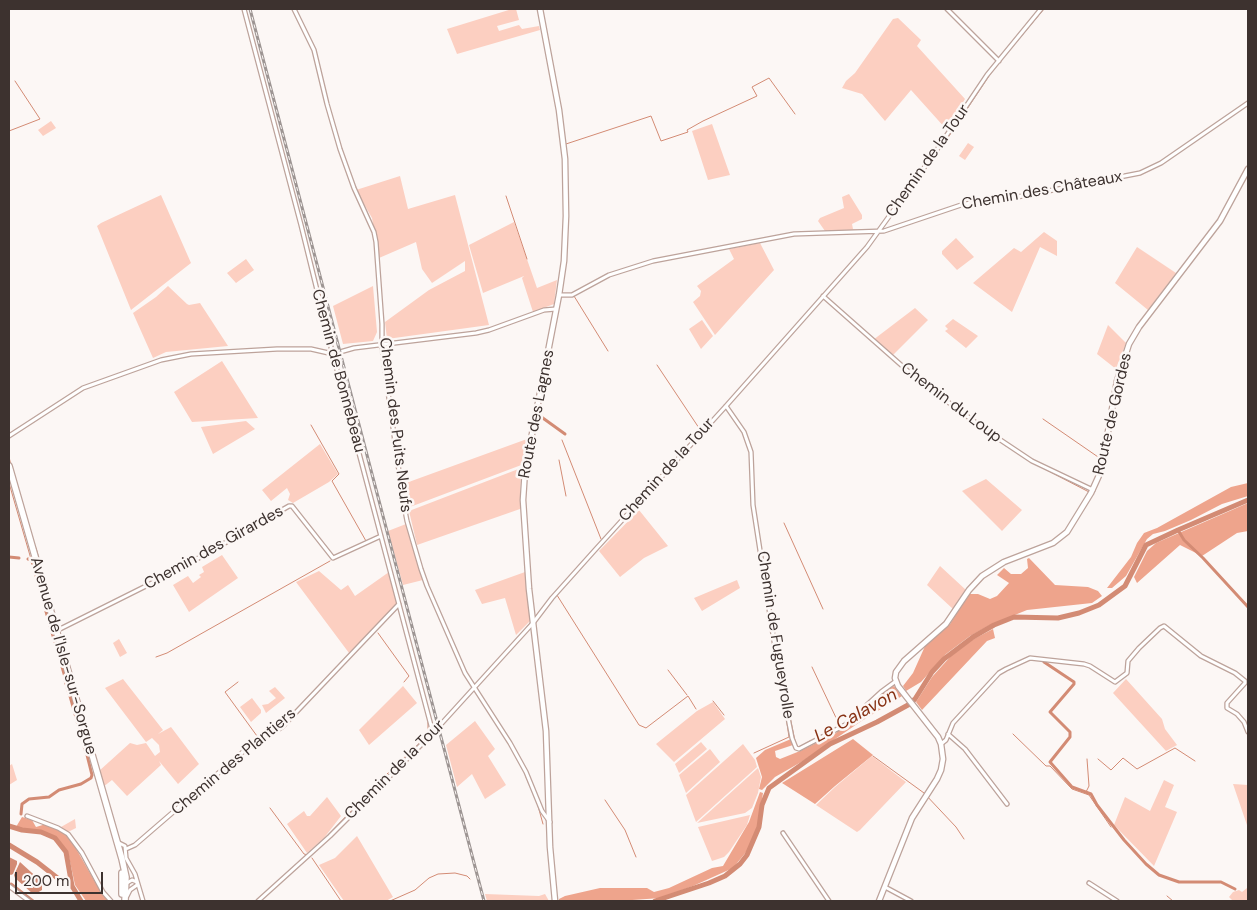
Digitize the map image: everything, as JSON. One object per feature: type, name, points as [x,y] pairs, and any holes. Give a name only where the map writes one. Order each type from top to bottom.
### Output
[{"type":"main road","name":"Avenue de l'Isle-sur-Sorgue","points":[[9,466],[122,859],[129,886],[123,900]]},
{"type":"main road","name":"Avenue de l'Isle-sur-Sorgue","points":[[117,844],[122,874],[123,900]]},
{"type":"street","name":"Chemin de Bonnebeau","points":[[244,9],[433,733]]},
{"type":"street","name":"Chemin des Puits Neufs","points":[[294,9],[314,50],[327,104],[349,175],[374,232],[383,344],[407,521],[427,586],[465,673],[510,743],[526,772],[545,818],[550,822]]},
{"type":"street","name":"Route des Lagnes","points":[[540,9],[560,110],[565,159],[566,222],[564,261],[557,309],[523,488],[527,576],[546,731],[551,859],[555,900]]},
{"type":"street","points":[[947,9],[999,61]]},
{"type":"street","name":"Chemin de la Tour","points":[[258,901],[330,836],[433,733],[534,622],[588,557],[726,406],[867,247],[934,154],[987,75],[1040,9]]},
{"type":"street","name":"Chemin des Châteaux","points":[[559,295],[572,295],[609,276],[653,261],[794,234],[878,231],[964,204],[1007,199],[1140,173],[1161,163],[1248,103]]},
{"type":"street","name":"Route de Gordes","points":[[896,681],[896,672],[901,665],[946,624],[978,580],[992,568],[1061,538],[1072,524],[1093,490],[1102,466],[1119,371],[1129,344],[1149,313],[1220,221],[1248,169]]},
{"type":"street","name":"Chemin du Loup","points":[[823,296],[917,380],[987,431],[1032,461],[1093,490]]},
{"type":"street","points":[[9,436],[83,388],[161,360],[191,354],[277,349],[311,349],[333,354],[354,348],[476,333],[548,309],[557,309]]},
{"type":"street","name":"Chemin de Fugueyrolle","points":[[726,406],[744,432],[752,452],[753,505],[778,667],[792,738],[796,748],[799,749],[840,728],[896,681]]},
{"type":"street","name":"Chemin des Girardes","points":[[56,631],[176,571],[288,506],[292,506],[333,558],[382,536]]},
{"type":"street","name":"Chemin des Plantiers","points":[[126,848],[135,845],[259,738],[282,727],[400,604]]},
{"type":"street","points":[[941,744],[946,740],[953,723],[999,673],[1006,669],[1030,658],[1084,664],[1115,682],[1127,673],[1128,661],[1164,626],[1201,656],[1245,681],[1227,703],[1227,708],[1244,722],[1248,732]]},
{"type":"street","points":[[879,901],[912,818],[941,770],[943,759],[938,737],[896,681]]},
{"type":"street","points":[[948,734],[965,749],[1007,804]]},
{"type":"street","points":[[27,816],[68,834],[82,853],[99,886],[110,901]]},
{"type":"street","points":[[783,833],[829,901]]},
{"type":"street","points":[[117,844],[124,844],[126,848],[126,858],[135,874],[143,901]]},
{"type":"street","points":[[122,859],[128,878],[138,882]]},
{"type":"street","points":[[122,874],[129,886],[141,891]]},
{"type":"street","points":[[129,886],[135,874]]},
{"type":"street","points":[[129,886],[138,882]]},
{"type":"street","points":[[1090,882],[1117,901]]},
{"type":"street","points":[[9,886],[29,901]]},
{"type":"street","points":[[885,887],[911,901]]},
{"type":"shaded area","points":[[516,9],[519,20],[497,26],[499,31],[519,25],[522,29],[539,26],[540,30],[457,54],[447,29]]},
{"type":"shaded area","points":[[898,18],[921,40],[917,46],[965,99],[946,129],[911,90],[885,121],[862,94],[842,88],[846,81],[855,73],[893,19]]},
{"type":"shaded area","points":[[51,121],[56,128],[43,136],[38,130]]},
{"type":"shaded area","points":[[712,124],[730,175],[708,180],[692,131]]},
{"type":"shaded area","points":[[968,143],[974,147],[965,160],[959,156]]},
{"type":"shaded area","points":[[400,176],[408,209],[455,195],[489,325],[387,339],[385,322],[429,290],[465,271],[465,261],[432,283],[422,269],[416,242],[379,258],[372,218],[356,190]]},
{"type":"shaded area","points":[[849,194],[862,215],[862,219],[852,224],[853,229],[867,230],[825,231],[818,221],[820,218],[844,208],[842,197]]},
{"type":"shaded area","points":[[161,195],[191,263],[131,310],[97,226]]},
{"type":"shaded area","points":[[514,222],[537,288],[557,280],[554,304],[533,312],[522,278],[524,276],[483,293],[469,245]]},
{"type":"shaded area","points":[[1044,232],[1057,241],[1057,256],[1040,247],[1012,312],[973,283],[1014,248],[1021,252]]},
{"type":"shaded area","points":[[956,238],[974,257],[957,270],[942,254],[942,251]]},
{"type":"shaded area","points":[[760,243],[774,270],[715,335],[693,302],[700,296],[701,291],[697,286],[734,259],[729,249]]},
{"type":"shaded area","points":[[1137,247],[1176,273],[1148,310],[1115,283]]},
{"type":"shaded area","points":[[246,259],[254,270],[236,283],[227,273]]},
{"type":"shaded area","points":[[168,286],[187,304],[200,303],[228,346],[166,352],[153,358],[133,313]]},
{"type":"shaded area","points":[[373,286],[377,332],[373,341],[343,344],[333,306]]},
{"type":"shaded area","points":[[915,308],[928,320],[892,356],[873,340]]},
{"type":"shaded area","points":[[953,319],[978,336],[966,348],[945,331],[948,329],[945,326]]},
{"type":"shaded area","points":[[702,320],[713,336],[701,349],[689,329]]},
{"type":"shaded area","points":[[1108,325],[1126,343],[1116,369],[1097,354]]},
{"type":"shaded area","points":[[222,361],[258,418],[192,422],[174,392]]},
{"type":"shaded area","points":[[246,421],[255,429],[213,454],[201,427]]},
{"type":"shaded area","points":[[527,439],[524,464],[410,507],[406,483]]},
{"type":"shaded area","points":[[320,444],[338,474],[329,482],[293,503],[288,500],[290,494],[287,488],[271,501],[262,490]]},
{"type":"shaded area","points":[[521,468],[520,509],[417,545],[409,511]]},
{"type":"shaded area","points":[[986,479],[1022,510],[1002,531],[962,491]]},
{"type":"shaded area","points":[[1248,483],[1248,496],[1222,504],[1191,520],[1153,534],[1147,539],[1126,576],[1112,588],[1107,588],[1131,557],[1144,533],[1157,528],[1231,487]]},
{"type":"shaded area","points":[[1248,503],[1248,531],[1237,533],[1202,556],[1180,545],[1137,583],[1134,577],[1147,551],[1156,543]]},
{"type":"shaded area","points":[[639,510],[668,546],[644,558],[620,577],[599,551]]},
{"type":"shaded area","points":[[406,524],[423,580],[403,585],[388,531]]},
{"type":"shaded area","points":[[222,555],[238,578],[189,612],[173,585],[188,576],[193,583],[204,572],[202,567]]},
{"type":"shaded area","points":[[1029,558],[1055,585],[1088,587],[1098,591],[1102,596],[1092,603],[1027,610],[988,626],[970,636],[946,654],[921,682],[906,691],[903,686],[913,673],[926,644],[950,624],[969,594],[978,594],[990,599],[997,596],[1009,583],[997,575],[1004,568],[1011,574],[1021,574],[1028,568],[1027,559]]},
{"type":"shaded area","points":[[940,566],[966,590],[953,609],[927,585]]},
{"type":"shaded area","points":[[319,571],[341,590],[348,585],[355,596],[389,572],[398,603],[349,653],[296,582]]},
{"type":"shaded area","points":[[525,572],[531,620],[516,635],[505,598],[482,604],[475,590]]},
{"type":"shaded area","points":[[737,580],[740,588],[702,611],[694,598]]},
{"type":"shaded area","points":[[993,629],[995,638],[987,641],[922,710],[916,702],[932,677],[951,656],[972,640]]},
{"type":"shaded area","points":[[119,639],[127,653],[120,657],[113,643]]},
{"type":"shaded area","points":[[123,679],[163,730],[158,734],[171,727],[199,764],[178,784],[159,761],[161,765],[127,796],[112,780],[103,787],[99,771],[130,743],[137,745],[146,743],[155,756],[160,752],[159,745],[152,738],[146,742],[105,688]]},
{"type":"shaded area","points":[[1126,679],[1162,719],[1165,729],[1177,745],[1166,751],[1113,693]]},
{"type":"shaded area","points":[[403,686],[417,703],[369,745],[359,730]]},
{"type":"shaded area","points":[[894,686],[902,696],[803,761],[775,777],[762,790],[759,789],[762,777],[756,758],[765,750],[791,739],[793,745],[775,751],[776,757],[780,759],[800,751],[836,733],[885,690]]},
{"type":"shaded area","points":[[275,687],[285,698],[266,713],[262,705],[268,704],[276,698],[269,691]]},
{"type":"shaded area","points":[[252,698],[261,710],[261,713],[251,722],[240,707]]},
{"type":"shaded area","points":[[713,702],[725,719],[674,762],[656,744],[697,711]]},
{"type":"shaded area","points":[[475,721],[495,749],[488,756],[506,785],[485,799],[472,774],[457,787],[446,745]]},
{"type":"shaded area","points":[[853,739],[873,755],[815,804],[782,783]]},
{"type":"shaded area","points":[[701,742],[707,749],[679,773],[675,764]]},
{"type":"shaded area","points":[[743,744],[755,760],[757,767],[696,822],[686,795]]},
{"type":"shaded area","points":[[710,749],[720,762],[686,793],[679,775]]},
{"type":"shaded area","points":[[872,756],[906,782],[857,832],[816,805]]},
{"type":"shaded area","points":[[12,764],[17,780],[9,785],[9,766]]},
{"type":"shaded area","points":[[758,768],[761,777],[758,793],[752,808],[745,813],[697,823]]},
{"type":"shaded area","points":[[1164,780],[1174,785],[1165,807],[1177,812],[1154,866],[1114,825],[1125,797],[1150,811]]},
{"type":"shaded area","points":[[1233,784],[1248,785],[1248,828]]},
{"type":"shaded area","points":[[760,792],[763,793],[757,830],[747,851],[733,868],[661,898],[618,901],[559,901],[559,899],[565,896],[600,888],[647,888],[654,892],[669,888],[712,868],[723,866],[749,822]]},
{"type":"shaded area","points":[[327,797],[341,816],[324,838],[307,853],[287,824],[304,811],[307,816],[310,816]]},
{"type":"shaded area","points":[[750,815],[747,825],[729,852],[724,857],[712,861],[698,827]]},
{"type":"shaded area","points":[[22,817],[32,820],[36,827],[46,824],[61,831],[70,838],[102,894],[108,901],[86,901],[75,885],[69,857],[64,847],[55,837],[45,832],[16,827]]},
{"type":"shaded area","points":[[75,819],[76,828],[68,832],[61,827]]},
{"type":"shaded area","points":[[357,836],[393,897],[386,901],[344,901],[319,865],[335,858]]},
{"type":"shaded area","points":[[9,857],[17,861],[11,875],[9,874]]},
{"type":"shaded area","points":[[20,862],[42,882],[42,890],[33,894],[15,878],[14,875]]},
{"type":"shaded area","points":[[1247,888],[1248,901],[1233,901],[1229,897],[1233,892],[1239,890],[1242,892]]},
{"type":"shaded area","points":[[485,894],[539,896],[545,894],[549,901],[487,901]]},
{"type":"waterway","points":[[884,226],[949,136],[993,70],[1044,9]]},
{"type":"waterway","points":[[566,144],[651,116],[661,141],[688,132],[687,130],[703,121],[757,96],[752,87],[769,78],[795,114]]},
{"type":"waterway","points":[[9,131],[40,119],[15,81]]},
{"type":"waterway","points":[[506,196],[527,259]]},
{"type":"waterway","points":[[1216,223],[1223,212]]},
{"type":"waterway","points":[[574,296],[608,351]]},
{"type":"waterway","points":[[1116,377],[1123,355]]},
{"type":"waterway","points":[[657,365],[701,431]]},
{"type":"waterway","points":[[1101,456],[1115,381]]},
{"type":"waterway","points":[[540,416],[565,434]]},
{"type":"waterway","points":[[1043,419],[1101,459]]},
{"type":"waterway","points":[[311,425],[339,474],[332,481],[366,541]]},
{"type":"waterway","points":[[989,434],[1006,446]]},
{"type":"waterway","points":[[562,440],[601,539]]},
{"type":"waterway","points":[[1010,448],[1025,458]]},
{"type":"waterway","points":[[9,457],[11,465]]},
{"type":"waterway","points":[[559,460],[566,496]]},
{"type":"waterway","points":[[1097,475],[1101,460]]},
{"type":"waterway","points":[[1035,464],[1089,492]]},
{"type":"waterway","points":[[9,483],[31,559]]},
{"type":"waterway","name":"Le Calavon","points":[[655,901],[709,883],[725,876],[740,864],[747,855],[759,827],[762,805],[769,788],[830,744],[908,705],[915,699],[932,672],[944,659],[973,637],[994,625],[1014,617],[1058,618],[1079,613],[1099,605],[1125,586],[1146,545],[1248,500]]},
{"type":"waterway","points":[[784,523],[823,609]]},
{"type":"waterway","points":[[1178,530],[1184,540],[1248,607]]},
{"type":"waterway","points":[[36,548],[46,584]]},
{"type":"waterway","points":[[9,557],[19,558]]},
{"type":"waterway","points":[[28,559],[33,564]]},
{"type":"waterway","points":[[156,657],[167,653],[330,561]]},
{"type":"waterway","points":[[34,568],[47,615]]},
{"type":"waterway","points":[[969,587],[982,574]]},
{"type":"waterway","points":[[552,596],[555,592],[639,725],[646,728],[688,696],[696,709]]},
{"type":"waterway","points":[[535,617],[548,601]]},
{"type":"waterway","points":[[930,635],[945,621]]},
{"type":"waterway","points":[[49,622],[65,677]]},
{"type":"waterway","points":[[521,634],[531,622]]},
{"type":"waterway","points":[[378,633],[409,676],[404,682]]},
{"type":"waterway","points":[[1044,662],[1074,682],[1050,712],[1070,732],[1070,737],[1050,762],[1072,787],[1091,794],[1097,805],[1124,840],[1159,875],[1179,882],[1221,882],[1235,889]]},
{"type":"waterway","points":[[812,667],[839,724]]},
{"type":"waterway","points":[[668,670],[687,695]]},
{"type":"waterway","points":[[65,680],[69,694]]},
{"type":"waterway","points":[[238,682],[225,692],[257,736]]},
{"type":"waterway","points":[[783,683],[795,741]]},
{"type":"waterway","points":[[70,696],[86,753]]},
{"type":"waterway","points":[[713,701],[724,715]]},
{"type":"waterway","points":[[754,753],[789,737],[784,703]]},
{"type":"waterway","points":[[325,838],[428,735],[428,722]]},
{"type":"waterway","points":[[1013,734],[1046,766],[1050,766],[1072,789],[1089,795],[1111,827]]},
{"type":"waterway","points":[[796,745],[799,747],[810,741]]},
{"type":"waterway","points":[[1098,759],[1111,770],[1123,758],[1137,769],[1175,748],[1195,761]]},
{"type":"waterway","points":[[21,814],[22,804],[29,799],[49,797],[59,790],[81,784],[91,778],[87,755]]},
{"type":"waterway","points":[[873,756],[924,793],[956,827],[964,839]]},
{"type":"waterway","points":[[1086,792],[1089,786],[1087,759]]},
{"type":"waterway","points":[[526,777],[529,784]]},
{"type":"waterway","points":[[605,800],[625,830],[636,857]]},
{"type":"waterway","points":[[538,806],[543,824]]},
{"type":"waterway","points":[[270,808],[304,854],[308,855]]},
{"type":"waterway","name":"Le Calavon","points":[[9,826],[22,830],[41,832],[55,838],[66,852],[72,886],[81,901]]},
{"type":"waterway","points":[[9,845],[37,862],[60,880],[72,886]]},
{"type":"waterway","points":[[312,858],[341,901]]},
{"type":"waterway","points":[[390,901],[415,890],[429,878],[438,874],[455,873],[467,876],[470,879]]},
{"type":"waterway","points":[[11,884],[33,901]]},
{"type":"waterway","points":[[1167,896],[1173,901]]},
{"type":"railway","points":[[250,9],[484,901]]}]
